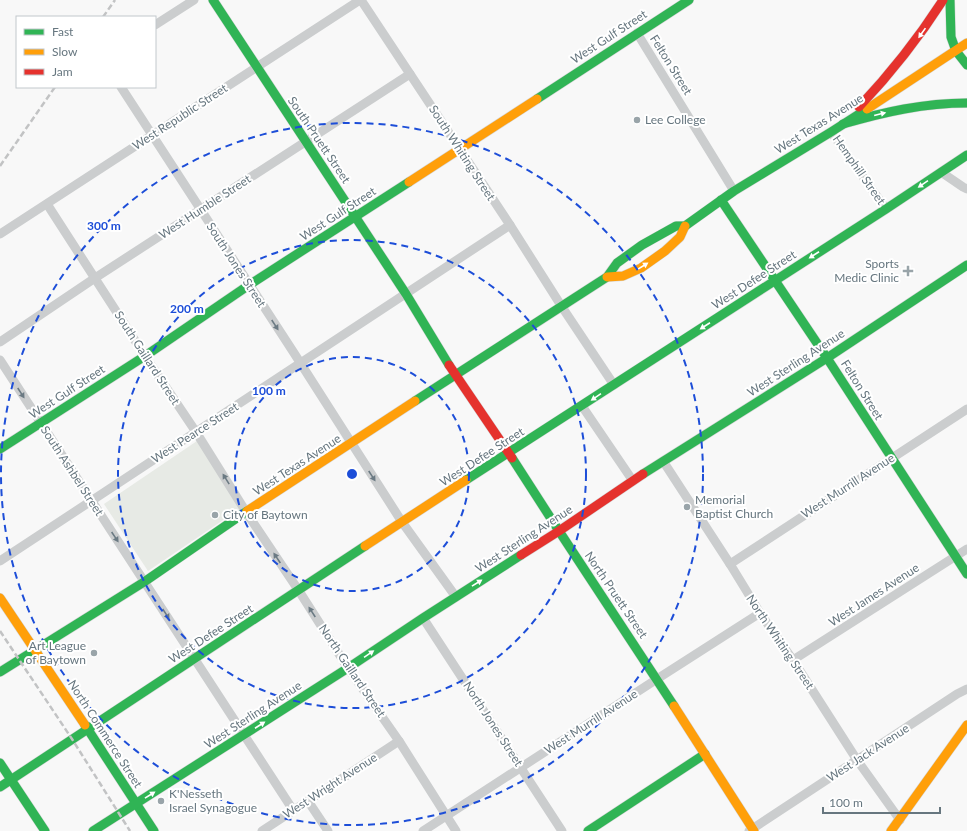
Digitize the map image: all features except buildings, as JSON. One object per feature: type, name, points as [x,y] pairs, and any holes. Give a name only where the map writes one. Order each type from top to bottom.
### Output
[{"type":"main road","name":"South Pruett Street","points":[[212,0],[356,217],[406,294],[455,374]]},
{"type":"main road","name":"West Gulf Street","points":[[0,449],[145,356],[249,285],[689,0]]},
{"type":"main road","points":[[843,124],[897,66],[923,31],[943,0]]},
{"type":"main road","points":[[950,0],[952,37],[956,51],[967,65]]},
{"type":"main road","name":"West Texas Avenue","points":[[607,277],[623,276],[641,268],[665,251],[680,237],[685,226],[734,191],[831,132],[967,43]]},
{"type":"main road","points":[[843,124],[912,107],[938,103],[967,103]]},
{"type":"main road","name":"West Defee Street","points":[[0,787],[402,522],[967,155]]},
{"type":"main road","name":"Felton Street","points":[[721,200],[776,280],[967,574]]},
{"type":"main road","name":"West Texas Avenue","points":[[0,672],[144,582],[246,512],[455,374],[607,277],[617,263],[642,245],[676,226],[685,226]]},
{"type":"main road","name":"West Sterling Avenue","points":[[94,831],[559,531],[633,481],[827,358],[967,265]]},
{"type":"main road","name":"North Pruett Street","points":[[455,374],[509,453],[657,679],[752,830]]},
{"type":"main road","name":"North Commerce Street","points":[[0,598],[154,831]]},
{"type":"main road","points":[[891,831],[967,725]]},
{"type":"main road","points":[[588,831],[705,754]]},
{"type":"main road","points":[[0,763],[45,831]]},
{"type":"street","points":[[156,24],[194,0]]},
{"type":"street","name":"West Republic Street","points":[[0,234],[361,0]]},
{"type":"street","name":"South Whiting Street","points":[[361,0],[562,306]]},
{"type":"street","name":"Felton Street","points":[[637,33],[734,191]]},
{"type":"street","name":"West Humble Street","points":[[0,342],[95,278],[410,74]]},
{"type":"street","name":"South Jones Street","points":[[122,88],[351,443]]},
{"type":"street","name":"Hemphill Street","points":[[831,132],[886,209]]},
{"type":"street","points":[[941,172],[963,188],[967,189]]},
{"type":"street","name":"South Gaillard Street","points":[[47,204],[196,432],[246,512]]},
{"type":"street","name":"West Pearce Street","points":[[0,561],[510,226]]},
{"type":"street","points":[[562,306],[614,385]]},
{"type":"street","name":"South Ashbel Street","points":[[0,360],[293,810]]},
{"type":"street","points":[[582,406],[633,481]]},
{"type":"street","name":"West Murrill Avenue","points":[[730,564],[967,408]]},
{"type":"street","points":[[351,443],[402,522],[456,597]]},
{"type":"street","name":"North Whiting Street","points":[[664,461],[760,613],[793,660],[857,760],[900,820]]},
{"type":"street","name":"North Gaillard Street","points":[[246,512],[348,668],[399,741],[456,831]]},
{"type":"street","name":"West James Avenue","points":[[793,660],[967,549]]},
{"type":"street","name":"West Murrill Avenue","points":[[423,831],[760,613]]},
{"type":"street","name":"North Jones Street","points":[[423,618],[522,767],[562,831]]},
{"type":"street","name":"West Jack Avenue","points":[[752,830],[967,688]]},
{"type":"street","name":"West Wright Avenue","points":[[264,831],[308,800],[399,741]]},
{"type":"street","points":[[308,800],[328,831]]},
{"type":"shaded area","points":[[197,441],[241,508],[148,571],[104,504]]},
{"type":"railway","points":[[104,16],[115,0]]},
{"type":"railway","points":[[0,166],[54,88]]},
{"type":"railway","points":[[0,631],[72,739],[130,831]]},
{"type":"traffic: fast","points":[[213,0],[406,294],[449,365]]},
{"type":"traffic: fast","points":[[537,99],[689,0]]},
{"type":"traffic: fast","points":[[950,0],[951,37],[956,51]]},
{"type":"traffic: fast","points":[[956,51],[967,65]]},
{"type":"traffic: fast","points":[[843,124],[920,106],[967,103]]},
{"type":"traffic: fast","points":[[415,401],[607,277],[617,263],[642,245],[676,226],[685,226],[734,191],[867,109]]},
{"type":"traffic: fast","points":[[466,480],[886,209],[967,155]]},
{"type":"traffic: fast","points":[[0,449],[145,356],[249,285],[409,182]]},
{"type":"traffic: fast","points":[[721,200],[827,358],[967,574]]},
{"type":"traffic: fast","points":[[643,474],[827,358],[967,265]]},
{"type":"traffic: fast","points":[[512,458],[674,706]]},
{"type":"traffic: fast","points":[[0,672],[144,582],[247,511]]},
{"type":"traffic: fast","points":[[0,787],[365,546]]},
{"type":"traffic: fast","points":[[93,831],[348,668],[521,555]]},
{"type":"traffic: fast","points":[[85,725],[154,831]]},
{"type":"traffic: fast","points":[[588,831],[705,754]]},
{"type":"traffic: fast","points":[[0,763],[45,831]]},
{"type":"traffic: slow","points":[[867,109],[967,43]]},
{"type":"traffic: slow","points":[[409,182],[537,99]]},
{"type":"traffic: slow","points":[[607,277],[623,276],[641,268],[665,251],[680,237],[685,226]]},
{"type":"traffic: slow","points":[[247,511],[415,401]]},
{"type":"traffic: slow","points":[[365,546],[466,480]]},
{"type":"traffic: slow","points":[[0,598],[85,725]]},
{"type":"traffic: slow","points":[[674,706],[754,831]]},
{"type":"traffic: slow","points":[[891,831],[967,725]]},
{"type":"traffic: jam","points":[[859,107],[903,56],[924,29],[943,0]]},
{"type":"traffic: jam","points":[[449,365],[512,458]]},
{"type":"traffic: jam","points":[[521,555],[643,474]]},
{"type":"place","name":"Lee College","points":[[637,120]]},
{"type":"place","name":"Sports Medic Clinic","points":[[908,271]]},
{"type":"place","name":"Memorial Baptist Church","points":[[687,507]]},
{"type":"place","name":"City of Baytown","points":[[215,515]]},
{"type":"place","name":"Art League of Baytown","points":[[94,653]]},
{"type":"place","name":"K'Nesseth Israel Synagogue","points":[[161,801]]}]
